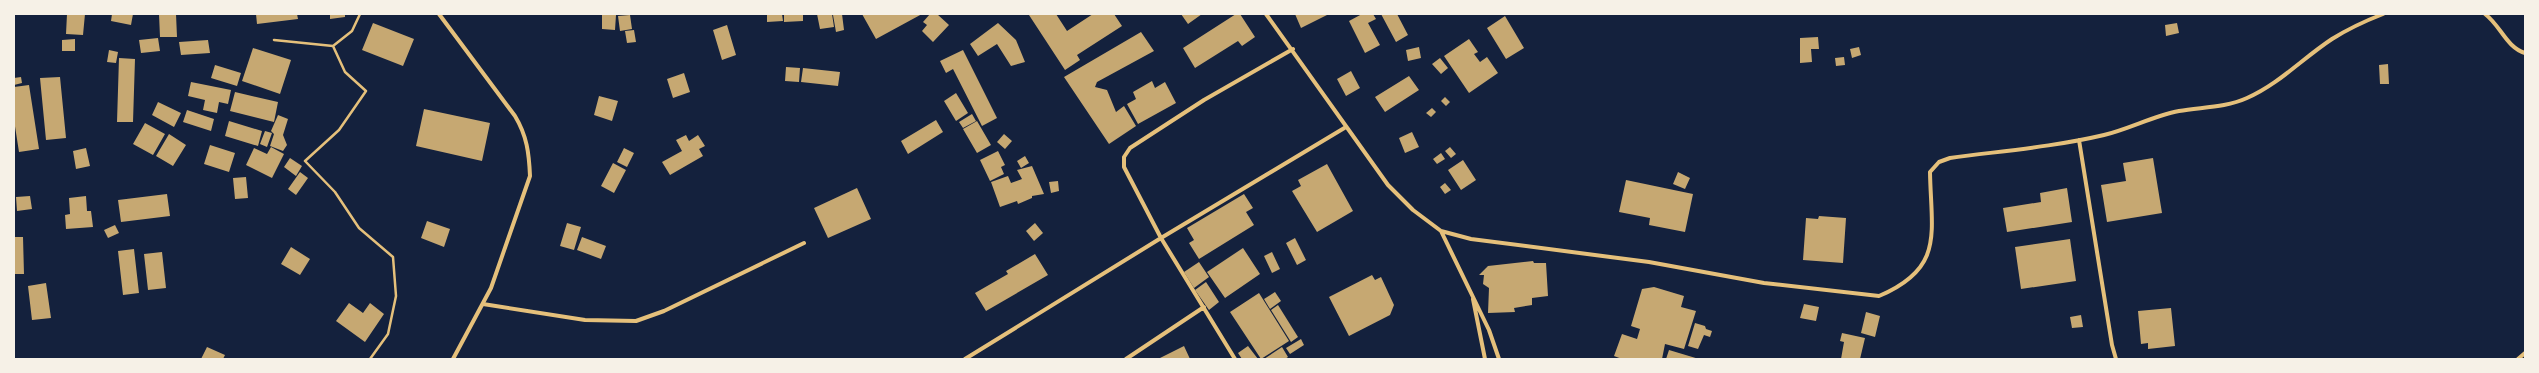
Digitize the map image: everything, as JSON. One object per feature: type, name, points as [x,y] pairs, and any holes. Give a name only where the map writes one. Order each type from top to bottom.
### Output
[{"type":"street","points":[[439,14],[515,116],[525,133],[530,158],[530,176],[491,288],[453,359]]},
{"type":"street","points":[[1266,14],[1293,49],[1346,128],[1388,185],[1413,210],[1441,232],[1472,293],[1499,359]]},
{"type":"street","points":[[1441,232],[1471,239],[1649,262],[1764,283],[1879,296],[1894,290],[1917,274],[1927,259],[1931,244],[1930,172],[1939,162],[1950,158],[2105,135],[2137,122],[2179,111],[2214,107],[2246,98],[2274,83],[2330,40],[2360,22],[2383,14]]},
{"type":"street","points":[[2485,14],[2493,20],[2514,50],[2525,53]]},
{"type":"street","points":[[1235,359],[1161,238],[1124,167],[1124,157],[1130,148],[1204,100],[1293,49]]},
{"type":"street","points":[[965,359],[1161,238],[1346,128]]},
{"type":"street","points":[[2079,140],[2112,345],[2116,359]]},
{"type":"street","points":[[483,304],[585,320],[636,321],[664,311],[804,243]]},
{"type":"street","points":[[1472,293],[1485,359]]},
{"type":"street","points":[[1126,359],[1204,307]]},
{"type":"street","points":[[2518,359],[2525,353]]},
{"type":"path","points":[[274,40],[333,46],[352,31],[360,14]]},
{"type":"path","points":[[333,46],[345,72],[366,91],[339,130],[305,161],[335,192],[359,228],[393,257],[396,296],[388,334],[370,359]]},
{"type":"building","points":[[67,14],[85,14],[83,35],[66,34]]},
{"type":"building","points":[[112,14],[133,14],[131,25],[111,21]]},
{"type":"building","points":[[159,14],[176,14],[177,37],[160,37]]},
{"type":"building","points":[[256,14],[297,14],[298,19],[257,24]]},
{"type":"building","points":[[330,14],[345,14],[345,17],[330,19]]},
{"type":"building","points":[[602,14],[616,15],[615,30],[602,29]]},
{"type":"building","points":[[767,14],[782,14],[783,21],[767,22]]},
{"type":"building","points":[[784,14],[803,14],[803,21],[784,22]]},
{"type":"building","points":[[817,14],[832,14],[834,27],[820,29]]},
{"type":"building","points":[[842,14],[844,30],[836,32],[833,15]]},
{"type":"building","points":[[862,14],[922,14],[876,39]]},
{"type":"building","points":[[930,14],[937,14],[949,25],[933,42],[922,31],[927,25],[923,22]]},
{"type":"building","points":[[1056,14],[1067,31],[1093,14],[1114,14],[1122,26],[1077,55],[1080,60],[1065,70],[1029,15]]},
{"type":"building","points":[[1181,14],[1202,14],[1188,24]]},
{"type":"building","points":[[1236,14],[1240,14],[1255,37],[1242,46],[1238,41],[1195,68],[1183,48]]},
{"type":"building","points":[[1295,14],[1329,14],[1301,28]]},
{"type":"building","points":[[1362,14],[1373,14],[1376,19],[1368,23],[1380,45],[1365,53],[1349,21]]},
{"type":"building","points":[[1381,14],[1397,14],[1408,35],[1396,42]]},
{"type":"building","points":[[630,15],[632,29],[620,31],[618,16]]},
{"type":"building","points":[[1505,16],[1524,48],[1506,59],[1487,28]]},
{"type":"building","points":[[373,23],[414,39],[403,66],[362,50]]},
{"type":"building","points":[[998,23],[1016,40],[1025,62],[1011,66],[997,44],[978,56],[970,44]]},
{"type":"building","points":[[2177,23],[2179,33],[2166,36],[2165,25]]},
{"type":"building","points":[[727,25],[736,55],[722,60],[713,30]]},
{"type":"building","points":[[634,30],[636,42],[627,43],[625,31]]},
{"type":"building","points":[[1141,32],[1154,51],[1097,82],[1095,87],[1107,90],[1116,112],[1124,106],[1136,126],[1109,144],[1064,77]]},
{"type":"building","points":[[1818,37],[1819,49],[1811,49],[1812,62],[1800,63],[1800,38]]},
{"type":"building","points":[[158,38],[160,51],[141,53],[139,40]]},
{"type":"building","points":[[75,39],[75,51],[62,51],[62,40]]},
{"type":"building","points":[[1469,39],[1478,52],[1474,54],[1480,62],[1487,57],[1498,73],[1469,93],[1444,56]]},
{"type":"building","points":[[208,40],[210,53],[181,55],[179,42]]},
{"type":"building","points":[[1419,47],[1421,58],[1408,61],[1406,50]]},
{"type":"building","points":[[1859,47],[1861,55],[1852,58],[1850,49]]},
{"type":"building","points":[[253,48],[291,60],[280,94],[242,81]]},
{"type":"building","points":[[109,50],[118,52],[116,63],[107,62]]},
{"type":"building","points":[[963,50],[997,118],[982,126],[953,69],[946,73],[940,61]]},
{"type":"building","points":[[1844,57],[1845,65],[1836,66],[1835,58]]},
{"type":"building","points":[[119,58],[135,59],[133,122],[117,122]]},
{"type":"building","points":[[1440,58],[1448,68],[1441,74],[1432,64]]},
{"type":"building","points":[[2388,64],[2389,84],[2380,84],[2379,65]]},
{"type":"building","points":[[215,65],[241,73],[237,86],[211,78]]},
{"type":"building","points":[[786,67],[800,68],[799,82],[785,81]]},
{"type":"building","points":[[803,68],[840,72],[838,86],[801,82]]},
{"type":"building","points":[[1351,71],[1360,88],[1346,96],[1337,79]]},
{"type":"building","points":[[684,73],[690,92],[673,98],[667,79]]},
{"type":"building","points":[[1409,76],[1419,90],[1385,112],[1375,97]]},
{"type":"building","points":[[21,77],[22,83],[14,85],[14,78]]},
{"type":"building","points":[[60,77],[66,138],[46,140],[40,78]]},
{"type":"building","points":[[1152,81],[1155,88],[1165,82],[1176,103],[1138,124],[1127,104],[1136,99],[1133,92]]},
{"type":"building","points":[[191,82],[231,90],[228,104],[219,102],[217,113],[203,110],[205,100],[188,96]]},
{"type":"building","points":[[29,85],[39,149],[19,152],[14,120],[14,87]]},
{"type":"building","points":[[235,92],[278,102],[274,122],[230,111]]},
{"type":"building","points":[[956,93],[968,113],[956,121],[944,101]]},
{"type":"building","points":[[599,96],[618,101],[612,121],[594,115]]},
{"type":"building","points":[[1445,97],[1450,102],[1446,106],[1441,101]]},
{"type":"building","points":[[158,102],[181,113],[174,127],[152,115]]},
{"type":"building","points":[[1432,108],[1436,112],[1431,117],[1426,113]]},
{"type":"building","points":[[424,109],[490,123],[482,161],[416,146]]},
{"type":"building","points":[[187,110],[214,119],[211,131],[183,122]]},
{"type":"building","points":[[972,114],[976,121],[963,128],[959,122]]},
{"type":"building","points":[[278,115],[288,119],[283,135],[287,145],[283,151],[270,146],[274,134],[271,131]]},
{"type":"building","points":[[936,120],[943,132],[908,154],[901,141]]},
{"type":"building","points":[[229,121],[262,131],[258,146],[225,136]]},
{"type":"building","points":[[977,121],[991,145],[977,153],[963,129]]},
{"type":"building","points":[[145,123],[165,134],[153,155],[133,144]]},
{"type":"building","points":[[265,131],[272,133],[267,147],[260,144]]},
{"type":"building","points":[[1412,132],[1419,147],[1405,153],[1399,138]]},
{"type":"building","points":[[169,134],[186,145],[173,166],[156,156]]},
{"type":"building","points":[[1004,134],[1012,141],[1005,149],[997,142]]},
{"type":"building","points":[[686,135],[689,141],[698,135],[705,146],[699,149],[703,156],[670,175],[662,162],[682,151],[676,140]]},
{"type":"building","points":[[210,145],[235,153],[229,172],[204,164]]},
{"type":"building","points":[[271,147],[284,154],[272,178],[246,165],[254,148],[267,154]]},
{"type":"building","points":[[1450,147],[1456,154],[1451,158],[1445,151]]},
{"type":"building","points":[[86,148],[90,166],[76,169],[73,151]]},
{"type":"building","points":[[624,148],[634,153],[627,167],[617,162]]},
{"type":"building","points":[[998,151],[1005,165],[1001,167],[1004,174],[990,181],[980,160]]},
{"type":"building","points":[[1441,153],[1445,159],[1437,164],[1433,159]]},
{"type":"building","points":[[1025,156],[1029,163],[1021,168],[1017,161]]},
{"type":"building","points":[[290,158],[302,166],[296,176],[284,167]]},
{"type":"building","points":[[2153,158],[2162,213],[2107,222],[2101,185],[2126,181],[2123,163]]},
{"type":"building","points":[[1463,160],[1476,180],[1461,190],[1448,170]]},
{"type":"building","points":[[613,163],[626,170],[614,193],[601,186]]},
{"type":"building","points":[[1327,164],[1353,211],[1317,232],[1292,191],[1301,186],[1298,180]]},
{"type":"building","points":[[1032,166],[1044,194],[1032,196],[1032,198],[1018,204],[1017,201],[1000,207],[991,182],[1008,176],[1011,183],[1022,179],[1017,170]]},
{"type":"building","points":[[300,172],[308,178],[296,195],[288,189]]},
{"type":"building","points":[[1678,172],[1690,178],[1685,189],[1673,184]]},
{"type":"building","points":[[246,177],[248,198],[235,199],[233,178]]},
{"type":"building","points":[[1626,180],[1693,194],[1685,232],[1649,225],[1650,218],[1619,212]]},
{"type":"building","points":[[1058,181],[1059,191],[1051,193],[1049,182]]},
{"type":"building","points":[[1445,183],[1451,190],[1445,194],[1440,187]]},
{"type":"building","points":[[857,188],[871,219],[828,238],[814,208]]},
{"type":"building","points":[[2067,188],[2072,222],[2007,232],[2003,208],[2041,202],[2040,193]]},
{"type":"building","points":[[167,194],[170,216],[121,222],[118,200]]},
{"type":"building","points":[[1244,194],[1253,208],[1246,212],[1254,225],[1199,259],[1189,243],[1194,240],[1187,228]]},
{"type":"building","points":[[30,196],[32,209],[17,211],[16,197]]},
{"type":"building","points":[[86,196],[87,211],[91,211],[93,227],[66,229],[65,215],[70,214],[69,198]]},
{"type":"building","points":[[1819,216],[1846,218],[1843,263],[1803,260],[1806,218],[1818,219]]},
{"type":"building","points":[[427,221],[450,229],[444,247],[421,238]]},
{"type":"building","points":[[567,223],[581,227],[574,250],[560,246]]},
{"type":"building","points":[[1035,223],[1043,233],[1034,241],[1026,231]]},
{"type":"building","points":[[115,225],[119,233],[108,238],[104,230]]},
{"type":"building","points":[[14,237],[23,237],[24,274],[14,274]]},
{"type":"building","points":[[582,237],[606,246],[601,259],[577,250]]},
{"type":"building","points":[[1295,238],[1306,260],[1297,265],[1286,243]]},
{"type":"building","points":[[2070,239],[2076,281],[2021,289],[2015,247]]},
{"type":"building","points":[[291,247],[310,259],[300,275],[281,264]]},
{"type":"building","points":[[1243,248],[1260,274],[1225,298],[1207,272]]},
{"type":"building","points":[[134,249],[139,293],[123,295],[118,251]]},
{"type":"building","points":[[162,252],[166,288],[148,290],[144,254]]},
{"type":"building","points":[[1272,252],[1280,269],[1272,273],[1264,256]]},
{"type":"building","points":[[1035,254],[1048,275],[986,311],[975,293],[1008,274],[1006,271]]},
{"type":"building","points":[[1533,261],[1534,263],[1546,263],[1548,296],[1532,298],[1532,305],[1514,308],[1515,312],[1488,313],[1489,288],[1483,284],[1484,275],[1479,275],[1488,266]]},
{"type":"building","points":[[1199,262],[1209,277],[1194,288],[1184,272]]},
{"type":"building","points":[[1372,275],[1375,280],[1381,277],[1394,305],[1390,315],[1349,336],[1329,297]]},
{"type":"building","points":[[1206,282],[1219,302],[1209,310],[1195,290]]},
{"type":"building","points":[[46,283],[51,318],[32,320],[28,286]]},
{"type":"building","points":[[1654,287],[1684,296],[1681,307],[1696,311],[1684,349],[1665,344],[1662,359],[1622,359],[1614,356],[1622,334],[1637,339],[1640,329],[1631,326],[1642,289]]},
{"type":"building","points":[[1275,292],[1281,301],[1270,309],[1264,299]]},
{"type":"building","points":[[1259,293],[1289,341],[1261,359],[1230,312]]},
{"type":"building","points":[[349,303],[363,313],[370,303],[384,314],[365,342],[336,321]]},
{"type":"building","points":[[1804,304],[1819,307],[1816,321],[1800,318]]},
{"type":"building","points":[[1278,305],[1298,337],[1291,342],[1271,310]]},
{"type":"building","points":[[2171,308],[2175,346],[2148,349],[2148,343],[2141,344],[2138,311]]},
{"type":"building","points":[[1866,312],[1880,316],[1875,337],[1861,333]]},
{"type":"building","points":[[2081,315],[2083,327],[2072,328],[2070,317]]},
{"type":"building","points":[[1695,323],[1705,326],[1706,329],[1712,331],[1710,337],[1704,335],[1698,349],[1688,346]]},
{"type":"building","points":[[1842,333],[1865,338],[1860,359],[1841,359],[1844,342],[1840,341]]},
{"type":"building","points":[[1301,339],[1304,345],[1290,354],[1286,348]]},
{"type":"building","points":[[1184,346],[1190,359],[1158,359]]},
{"type":"building","points":[[1248,346],[1258,359],[1242,359],[1238,353]]},
{"type":"building","points":[[207,347],[225,355],[223,359],[201,359]]},
{"type":"building","points":[[1282,347],[1288,357],[1285,359],[1264,359]]},
{"type":"building","points":[[1669,350],[1699,359],[1666,359]]}]
